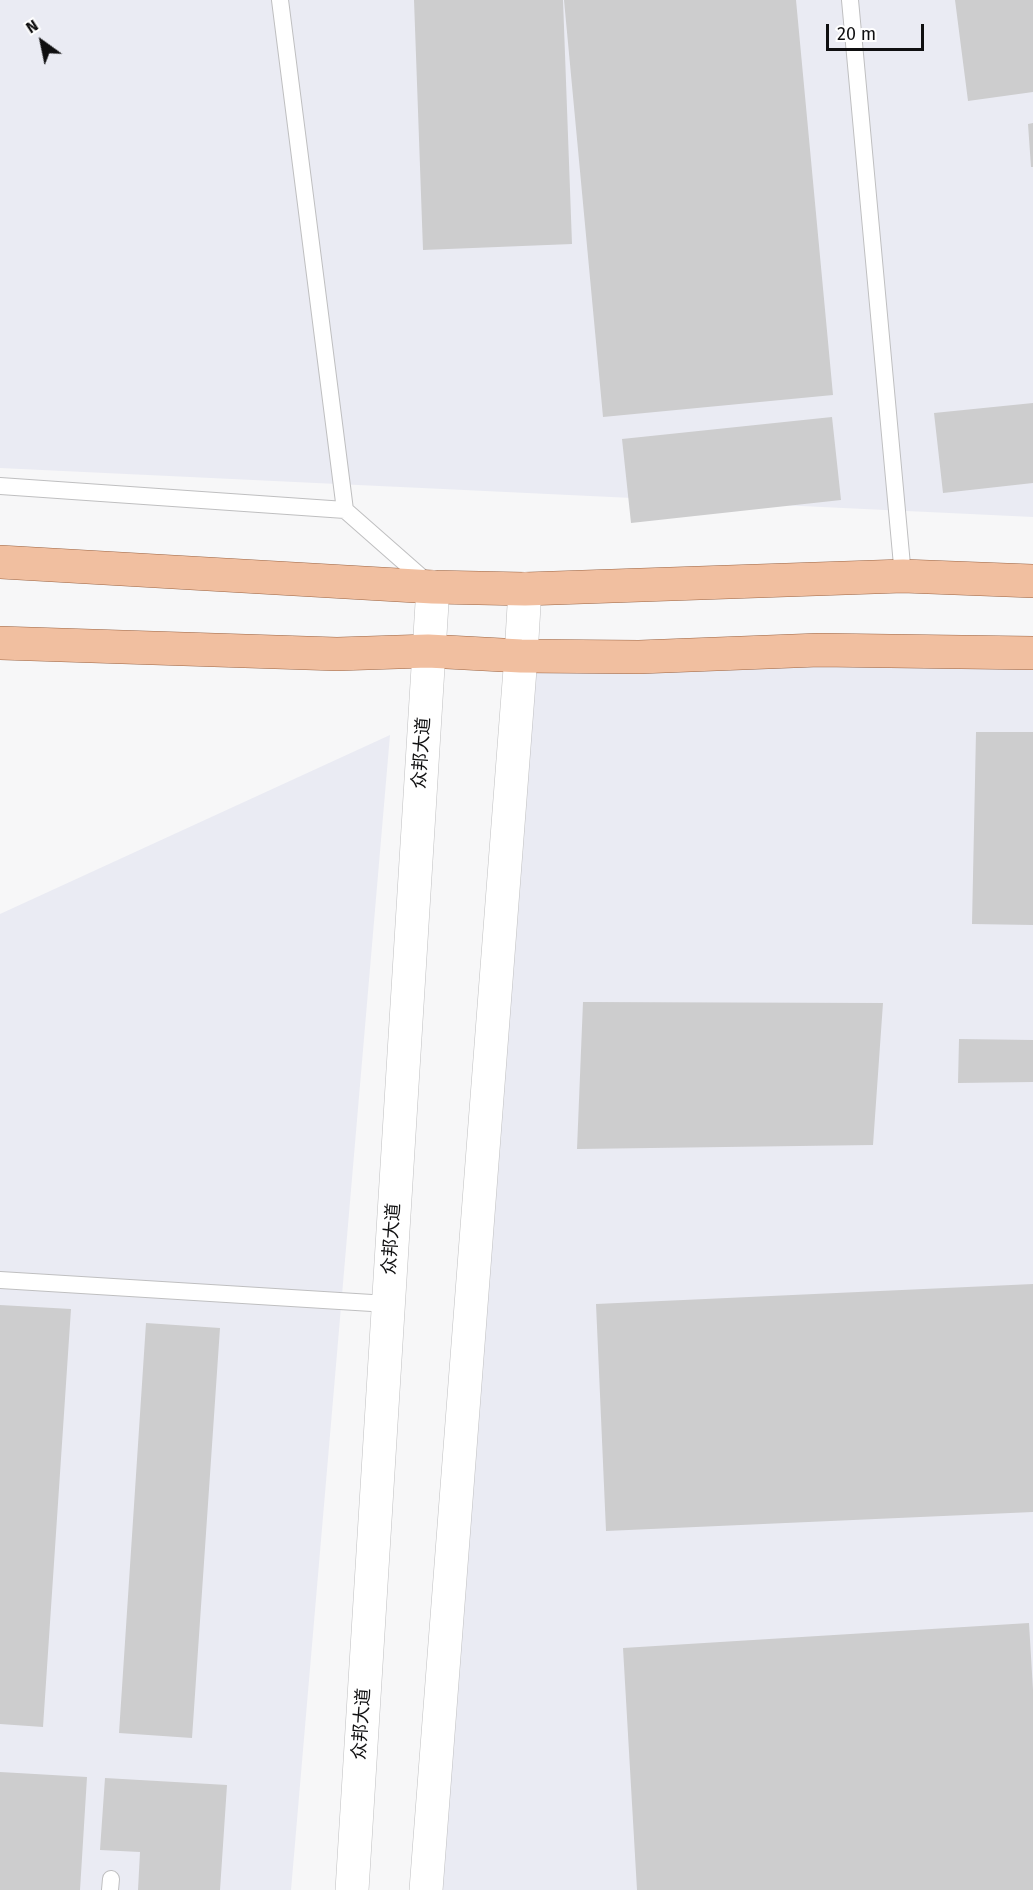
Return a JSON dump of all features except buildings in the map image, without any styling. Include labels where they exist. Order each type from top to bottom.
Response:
[{"type":"main road","points":[[0,562],[433,587],[525,589],[903,576],[1033,581]]},
{"type":"main road","name":"众邦大道","points":[[352,1890],[433,587]]},
{"type":"main road","points":[[426,1890],[525,589]]},
{"type":"main road","points":[[0,643],[337,654],[428,651],[521,656],[639,657],[819,650],[1033,653]]},
{"type":"lane","points":[[280,0],[345,510]]},
{"type":"lane","points":[[850,0],[903,576]]},
{"type":"lane","points":[[0,486],[345,510],[433,587]]},
{"type":"lane","points":[[0,1280],[388,1304]]},
{"type":"shaded area","points":[[0,0],[1033,0],[1033,517],[0,468]]},
{"type":"shaded area","points":[[521,656],[1033,662],[1033,1890],[436,1890]]},
{"type":"shaded area","points":[[390,735],[291,1890],[0,1890],[0,914]]}]
